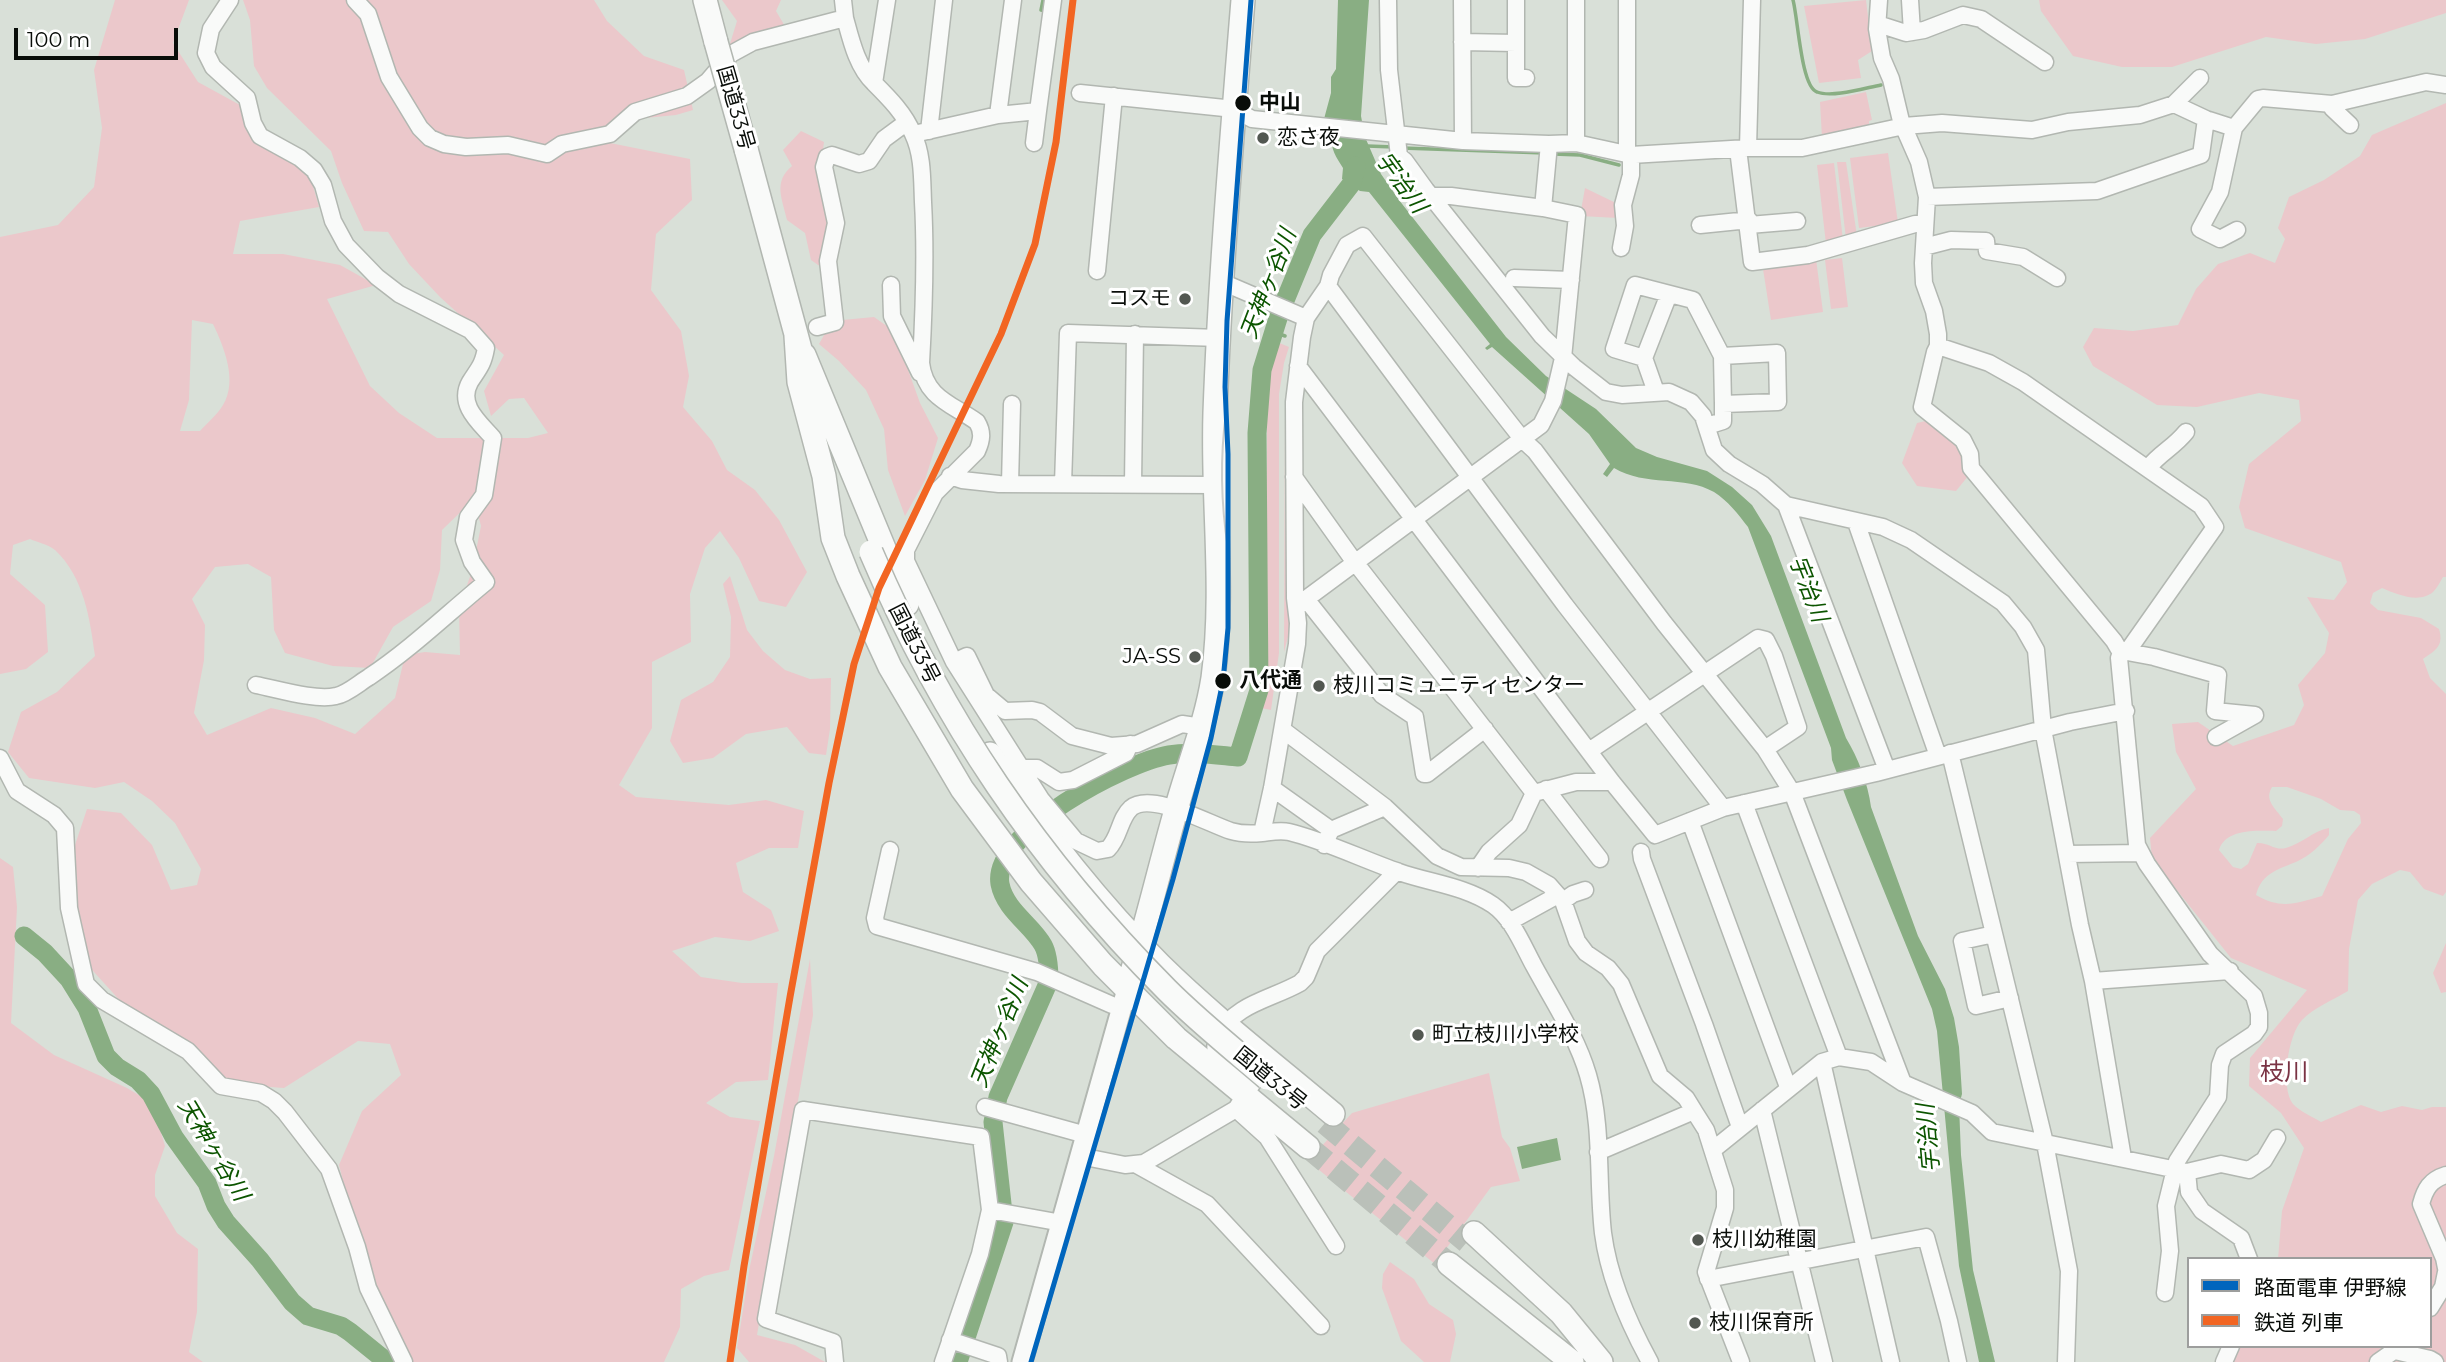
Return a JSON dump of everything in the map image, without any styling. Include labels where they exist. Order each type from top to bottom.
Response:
[{"type":"highway","name":"国道33号","points":[[705,0],[746,149],[807,331],[831,449],[875,545],[917,653],[993,782],[1076,892],[1168,991],[1205,1026],[1267,1078],[1329,1119],[1225,1023]]},
{"type":"highway","points":[[1124,998],[1176,809],[1201,732],[1213,675],[1217,632],[1215,485],[1219,338],[1242,0]]},
{"type":"highway","points":[[807,331],[799,382],[824,476],[833,538],[890,667],[929,736],[962,789],[1031,882],[1124,998],[1176,1038],[1240,1103],[1308,1147]]},
{"type":"highway","points":[[875,545],[960,705],[1020,799],[1093,893],[1140,945],[1225,1023]]},
{"type":"highway","points":[[1471,1238],[1561,1313],[1599,1362]]},
{"type":"highway","points":[[1449,1264],[1573,1362]]},
{"type":"main road","points":[[1021,1362],[1124,998]]},
{"type":"street","points":[[230,0],[211,29],[206,53],[213,67],[247,98],[253,123],[260,136],[300,158],[314,170],[323,185],[333,221],[346,244],[361,261],[399,295],[470,330],[486,348],[484,363],[468,385],[465,401],[469,411],[493,438],[484,495],[468,517],[464,540],[472,562],[486,582],[440,619],[413,646],[356,686],[336,696],[317,696],[256,685]]},
{"type":"street","points":[[355,0],[368,14],[389,77],[429,138],[444,144],[466,147],[508,145],[548,154],[562,144],[610,134],[635,112],[687,96],[708,81],[731,54],[752,42],[845,18]]},
{"type":"street","points":[[843,0],[852,44],[866,76],[916,129]]},
{"type":"street","points":[[874,83],[887,0]]},
{"type":"street","points":[[923,378],[921,363],[925,234],[921,159],[916,129],[944,0]]},
{"type":"street","points":[[998,116],[1013,0]]},
{"type":"street","points":[[1034,144],[1053,0]]},
{"type":"street","points":[[1388,0],[1391,133],[1399,156],[1562,363],[1606,392],[1622,395],[1669,392],[1691,402],[1703,416],[1714,450],[1729,464],[1762,484],[1786,505],[1883,527],[1911,540],[2003,603],[2023,627],[2036,650],[2043,729],[2093,981],[2123,1158]]},
{"type":"street","points":[[1462,0],[1463,141]]},
{"type":"street","points":[[1516,0],[1516,78],[1526,78]]},
{"type":"street","points":[[1576,0],[1576,142]]},
{"type":"street","points":[[1621,248],[1625,226],[1623,205],[1631,175],[1627,0]]},
{"type":"street","points":[[1752,0],[1743,149],[1752,262],[1808,255],[1915,224],[1924,225]]},
{"type":"street","points":[[1879,0],[1881,58],[1891,79],[1904,126],[1919,162],[1927,197],[1924,283],[1934,311],[1938,346],[1922,407],[1963,440],[1970,454],[1971,468],[2124,653],[2140,654],[2218,675],[2215,711],[2255,715],[2216,737]]},
{"type":"street","points":[[1910,0],[1912,32]]},
{"type":"street","points":[[1878,24],[1897,31],[1912,32],[1938,26],[1966,7],[2045,62]]},
{"type":"street","points":[[1462,42],[1516,43]]},
{"type":"street","points":[[1080,93],[1234,109],[1252,119],[1463,141],[1548,153],[1576,142],[1629,155],[1802,148],[1904,126],[1942,123],[2032,130],[2068,122],[2140,115],[2174,104],[2200,78]]},
{"type":"street","points":[[2237,230],[2220,239],[2200,229],[2220,192],[2234,128],[2258,99],[2332,103],[2426,82],[2446,85]]},
{"type":"street","points":[[1097,271],[1114,96]]},
{"type":"street","points":[[2332,103],[2332,108],[2350,125]]},
{"type":"street","points":[[2174,104],[2234,128]]},
{"type":"street","points":[[807,331],[835,322],[828,261],[836,223],[824,167],[827,158],[832,155],[859,163],[869,161],[884,139],[916,129],[1038,111]]},
{"type":"street","points":[[1927,197],[2097,191],[2201,155],[2206,119]]},
{"type":"street","points":[[1543,208],[1548,153]]},
{"type":"street","points":[[1301,599],[1523,440],[1543,421],[1553,401],[1562,363],[1577,215],[1451,196],[1430,196]]},
{"type":"street","points":[[1700,225],[1797,221]]},
{"type":"street","points":[[1262,833],[1296,656],[1301,599],[1294,477],[1294,402],[1304,317],[1328,286],[1347,245],[1363,236],[1523,440],[1535,451],[1765,750],[1792,792],[1903,1083]]},
{"type":"street","points":[[1924,247],[1951,240],[1986,241],[1987,251],[2023,257],[2057,278]]},
{"type":"street","points":[[1514,278],[1571,279]]},
{"type":"street","points":[[1222,282],[1304,317]]},
{"type":"street","points":[[891,285],[892,316],[923,378],[934,394],[977,422],[981,428],[981,442],[977,451],[935,493],[906,550],[906,561],[954,662],[1041,799],[1076,841],[1088,848],[1102,851],[1114,843],[1124,818],[1137,804],[1145,803],[1176,809],[1244,834],[1288,832],[1327,837],[1385,807]]},
{"type":"street","points":[[1644,358],[1614,349],[1635,285],[1693,300],[1722,356],[1723,421],[1707,426]]},
{"type":"street","points":[[1328,286],[1573,616],[1723,808]]},
{"type":"street","points":[[1656,392],[1644,358],[1669,294]]},
{"type":"street","points":[[1063,484],[1068,333],[1219,338]]},
{"type":"street","points":[[1133,484],[1135,334]]},
{"type":"street","points":[[1938,346],[1989,363],[2023,382],[2200,506],[2216,527],[2119,658],[2137,845],[2210,954],[2254,996],[2259,1013],[2259,1027],[2254,1034],[2224,1054],[2220,1065],[2218,1097],[2177,1161],[2189,1192],[2202,1211],[2241,1238],[2248,1257]]},
{"type":"street","points":[[1722,356],[1777,353],[1778,402],[1723,404]]},
{"type":"street","points":[[1298,366],[1612,782],[1655,835],[1723,808],[2126,710]]},
{"type":"street","points":[[1010,484],[1012,404]]},
{"type":"street","points":[[2148,468],[2186,432]]},
{"type":"street","points":[[950,476],[962,480],[1010,484],[1215,485]]},
{"type":"street","points":[[1294,477],[1355,561],[1485,729],[1600,859]]},
{"type":"street","points":[[1786,505],[1882,771]]},
{"type":"street","points":[[1856,522],[1944,755],[1994,934],[2045,1143],[2069,1271],[2066,1362]]},
{"type":"street","points":[[1301,599],[1382,695],[1415,717],[1424,774],[1485,729]]},
{"type":"street","points":[[1589,751],[1758,638],[1766,640],[1774,656],[1798,727],[1765,750]]},
{"type":"street","points":[[954,662],[967,656],[986,695],[1005,711],[1040,712],[1060,729],[1085,741],[1111,746],[1137,744],[1182,724],[1201,732]]},
{"type":"street","points":[[997,729],[1005,723],[1009,711]]},
{"type":"street","points":[[1283,730],[1385,807],[1437,856],[1461,867],[1509,868],[1526,872],[1549,885],[1560,898],[1577,941],[1587,953],[1608,968],[1621,984],[1660,1076],[1686,1098],[1706,1130],[1714,1149],[1725,1190],[1725,1208],[1706,1272],[1741,1362]]},
{"type":"street","points":[[1020,768],[1037,768],[1059,782],[1073,779],[1126,753],[1129,744]]},
{"type":"street","points":[[0,758],[17,791],[54,815],[65,828],[69,908],[86,984],[102,1000],[188,1051],[221,1086],[261,1093],[285,1112],[329,1169],[357,1247],[368,1288],[404,1362]]},
{"type":"street","points":[[1478,868],[1489,852],[1519,825],[1540,791],[1576,782],[1612,782]]},
{"type":"street","points":[[1272,788],[1327,837],[1404,874],[1476,895],[1496,907],[1509,922],[1580,1053],[1592,1092],[1604,1235],[1609,1259],[1623,1307],[1650,1362]]},
{"type":"street","points":[[1744,803],[1839,1057]]},
{"type":"street","points":[[1689,821],[1788,1087]]},
{"type":"street","points":[[890,850],[875,918],[877,926],[1037,972],[1112,1005],[1124,998]]},
{"type":"street","points":[[1641,852],[1740,1127]]},
{"type":"street","points":[[2067,854],[2141,853]]},
{"type":"street","points":[[1136,1165],[1240,1103],[1253,1084],[1252,1077],[1220,1055],[1215,1048],[1225,1023],[1239,1012],[1300,983],[1306,977],[1317,951],[1404,874],[1437,856]]},
{"type":"street","points":[[1509,922],[1560,898],[1585,890]]},
{"type":"street","points":[[1994,934],[1962,941],[1976,1006],[2010,998]]},
{"type":"street","points":[[2093,981],[2230,971]]},
{"type":"street","points":[[1714,1149],[1788,1087],[1822,1062],[1839,1057],[1871,1062],[1903,1083],[1972,1113],[1992,1132],[2181,1170],[2221,1164],[2249,1170],[2264,1160],[2277,1138]]},
{"type":"street","points":[[1822,1062],[1891,1362]]},
{"type":"street","points":[[1240,1103],[1267,1137],[1336,1246]]},
{"type":"street","points":[[992,1109],[1086,1135]]},
{"type":"street","points":[[835,1362],[833,1342],[766,1319],[803,1110],[981,1138],[999,1211],[979,1255],[943,1362]]},
{"type":"street","points":[[1762,1110],[1824,1362]]},
{"type":"street","points":[[1598,1152],[1693,1111]]},
{"type":"street","points":[[1080,1156],[1136,1165],[1207,1204],[1321,1326]]},
{"type":"street","points":[[2165,1293],[2170,1251],[2166,1206],[2181,1170]]},
{"type":"street","points":[[2432,1305],[2443,1287],[2446,1270],[2444,1258],[2421,1204],[2431,1182],[2446,1175]]},
{"type":"street","points":[[999,1211],[1062,1223]]},
{"type":"street","points":[[1708,1279],[1926,1237],[1958,1362]]},
{"type":"street","points":[[952,1340],[998,1356],[999,1362]]},
{"type":"street","points":[[2378,1362],[2398,1349],[2435,1362]]},
{"type":"shaded area","points":[[115,0],[189,0],[173,43],[198,82],[251,111],[260,131],[309,172],[319,207],[240,221],[233,254],[283,254],[340,265],[376,285],[327,299],[370,386],[399,413],[437,438],[528,438],[548,433],[524,398],[509,399],[491,416],[484,391],[504,355],[440,297],[409,264],[388,232],[364,231],[331,151],[267,88],[254,66],[250,20],[243,0],[594,0],[607,21],[644,56],[684,70],[693,110],[676,115],[635,119],[610,143],[690,159],[692,200],[656,234],[651,290],[681,331],[689,376],[683,407],[712,441],[727,470],[755,490],[779,520],[807,572],[786,607],[759,601],[739,558],[720,531],[705,548],[690,594],[691,642],[652,662],[652,728],[619,785],[636,797],[729,805],[766,800],[804,811],[798,848],[769,848],[736,863],[743,892],[771,910],[779,931],[750,941],[715,937],[672,951],[701,977],[742,983],[778,983],[768,1080],[736,1082],[706,1103],[730,1117],[760,1121],[729,1270],[704,1276],[681,1289],[680,1327],[664,1362],[412,1362],[385,1310],[359,1243],[339,1165],[362,1111],[401,1075],[390,1044],[358,1041],[284,1088],[230,1084],[123,1004],[84,961],[70,860],[87,809],[121,813],[152,845],[171,890],[197,885],[201,869],[175,823],[152,801],[124,782],[95,788],[29,778],[8,752],[21,712],[57,692],[95,656],[88,613],[73,573],[55,550],[30,539],[13,545],[10,574],[45,605],[48,652],[26,669],[0,674],[0,237],[58,225],[94,187],[102,128],[94,70]],"holes":[[[192,320],[213,324],[228,364],[229,385],[223,405],[200,431],[180,431],[189,400]],[[474,499],[481,526],[472,571],[459,608],[460,655],[425,652],[405,655],[395,698],[355,734],[315,718],[271,708],[207,735],[194,713],[204,660],[205,625],[192,599],[215,567],[248,564],[271,577],[274,630],[285,653],[333,666],[370,668],[393,627],[431,601],[440,570],[442,530]]]},
{"type":"shaded area","points":[[722,0],[781,0],[776,11],[786,28],[729,47],[737,21]]},
{"type":"shaded area","name":"宇治川","points":[[1338,0],[1369,0],[1361,116],[1365,137],[1381,174],[1506,337],[1546,376],[1596,409],[1636,448],[1707,471],[1732,487],[1752,505],[1771,536],[1846,738],[1862,771],[1871,807],[1918,936],[1945,989],[1954,1018],[1962,1094],[1959,1105],[1961,1155],[1973,1270],[1995,1362],[1979,1362],[1959,1266],[1937,1031],[1932,1009],[1847,800],[1832,760],[1831,748],[1748,527],[1724,499],[1702,487],[1639,477],[1614,468],[1607,477],[1603,474],[1610,464],[1589,434],[1492,347],[1487,350],[1485,348],[1490,344],[1369,192],[1360,191],[1342,179],[1343,168],[1334,153],[1333,136],[1324,119],[1331,93],[1331,77],[1336,69]]},
{"type":"shaded area","points":[[1866,0],[1872,51],[1858,60],[1861,78],[1819,83],[1804,6]]},
{"type":"shaded area","points":[[2039,0],[2446,0],[2446,13],[2365,39],[2316,44],[2266,37],[2172,67],[2122,67],[2073,56],[2041,11]]},
{"type":"shaded area","points":[[1866,92],[1872,120],[1869,121],[1869,127],[1822,138],[1820,102]]},
{"type":"shaded area","points":[[2446,103],[2446,577],[2443,577],[2427,596],[2407,597],[2382,588],[2373,593],[2370,603],[2378,610],[2421,618],[2439,629],[2440,644],[2423,659],[2430,678],[2446,694],[2446,892],[2443,896],[2424,889],[2410,872],[2400,870],[2372,884],[2358,900],[2349,949],[2348,991],[2302,1020],[2293,1037],[2286,1074],[2293,1104],[2321,1122],[2361,1105],[2381,1112],[2402,1106],[2422,1110],[2446,1107],[2446,1362],[2224,1362],[2226,1348],[2432,1348],[2432,1257],[2278,1257],[2282,1211],[2304,1148],[2281,1113],[2249,1086],[2250,1058],[2307,990],[2231,958],[2152,859],[2150,838],[2196,789],[2176,752],[2172,724],[2198,722],[2233,746],[2294,725],[2304,705],[2298,685],[2325,653],[2329,633],[2307,597],[2334,600],[2347,582],[2341,562],[2245,528],[2239,507],[2249,464],[2301,421],[2299,400],[2259,393],[2197,407],[2157,405],[2093,366],[2083,347],[2094,328],[2133,331],[2178,325],[2196,289],[2218,264],[2250,253],[2275,263],[2285,239],[2278,228],[2289,197],[2324,180],[2360,156],[2372,135]],"holes":[[[2272,787],[2287,787],[2321,799],[2340,810],[2354,811],[2360,815],[2361,823],[2348,839],[2322,896],[2281,904],[2256,895],[2267,876],[2311,853],[2329,835],[2329,828],[2286,848],[2257,843],[2248,864],[2241,869],[2233,867],[2219,850],[2223,843],[2235,834],[2276,831],[2282,826],[2283,819],[2269,796]]]},
{"type":"shaded area","points":[[801,131],[824,142],[820,172],[834,224],[828,272],[811,260],[805,233],[787,220],[781,197],[782,178],[792,166],[783,150]]},
{"type":"shaded area","points":[[1888,153],[1898,223],[1859,228],[1850,158]]},
{"type":"shaded area","points":[[1837,162],[1846,162],[1857,236],[1846,239]]},
{"type":"shaded area","points":[[1834,163],[1843,240],[1826,244],[1817,165]]},
{"type":"shaded area","points":[[1585,188],[1618,204],[1618,218],[1580,216]]},
{"type":"shaded area","points":[[1842,258],[1848,307],[1831,309],[1825,260]]},
{"type":"shaded area","points":[[1816,259],[1823,312],[1771,320],[1763,269]]},
{"type":"shaded area","points":[[874,317],[894,331],[920,403],[938,438],[925,480],[905,516],[888,470],[884,429],[866,390],[819,344],[832,321]]},
{"type":"shaded area","points":[[1277,342],[1289,347],[1279,394],[1279,653],[1271,710],[1261,708],[1260,703],[1266,613],[1268,402],[1270,372]]},
{"type":"shaded area","points":[[1295,348],[1290,438],[1290,629],[1284,652],[1285,413],[1289,367]]},
{"type":"shaded area","points":[[1930,420],[1964,443],[1973,470],[1956,491],[1917,486],[1902,463],[1917,423]]},
{"type":"shaded area","points":[[730,576],[747,630],[763,651],[785,670],[810,679],[831,678],[830,729],[826,755],[809,753],[787,727],[746,734],[713,758],[683,763],[670,741],[681,700],[713,682],[730,657],[731,617],[723,584]]},
{"type":"shaded area","points":[[0,858],[13,867],[17,907],[11,1023],[54,1055],[127,1088],[152,1103],[165,1146],[155,1175],[155,1196],[177,1233],[198,1249],[197,1312],[189,1352],[203,1362],[0,1362]]},
{"type":"shaded area","points":[[2446,943],[2446,992],[2441,993],[2433,973]]},
{"type":"shaded area","points":[[810,959],[813,1015],[757,1335],[795,1345],[825,1362],[749,1362],[737,1348],[750,1266],[774,1156]]},
{"type":"shaded area","points":[[1489,1073],[1502,1137],[1510,1148],[1520,1181],[1491,1187],[1435,1264],[1308,1161],[1352,1113]]},
{"type":"shaded area","points":[[1557,1138],[1561,1160],[1522,1169],[1517,1147]]},
{"type":"shaded area","points":[[1390,1262],[1414,1279],[1429,1304],[1453,1320],[1456,1334],[1450,1362],[1424,1362],[1401,1341],[1382,1288],[1383,1274]]},
{"type":"waterway","points":[[1043,0],[1041,10],[1046,11]]},
{"type":"waterway","points":[[1793,0],[1807,78],[1817,92],[1831,94],[1881,85]]},
{"type":"waterway","points":[[1367,146],[1394,147]]},
{"type":"waterway","points":[[1402,148],[1545,153]]},
{"type":"waterway","points":[[1553,154],[1580,155],[1619,165]]},
{"type":"waterway","name":"天神ヶ谷川","points":[[958,1362],[1004,1222],[993,1122],[998,1097],[1049,981],[1043,945],[1007,902],[1003,893],[1000,884],[1003,864],[1017,843],[1038,822],[1094,785],[1123,771],[1149,760],[1177,754],[1238,757],[1259,690],[1257,433],[1262,370],[1279,315],[1312,235],[1352,183],[1356,166]]},
{"type":"waterway","points":[[1274,332],[1285,336]]},
{"type":"waterway","name":"天神ヶ谷川","points":[[24,936],[45,953],[69,979],[87,1008],[106,1056],[117,1067],[138,1080],[151,1094],[174,1137],[207,1183],[226,1222],[292,1302],[308,1316],[341,1326],[387,1362]]},
{"type":"tunnel","points":[[1325,1123],[1467,1242]]},
{"type":"tunnel","points":[[1308,1147],[1449,1264]]},
{"type":"tram line","name":"伊野線","points":[[1031,1362],[1173,879],[1211,738],[1223,681],[1228,628],[1228,454],[1225,387],[1227,321],[1251,0]]},
{"type":"tram line","points":[[1226,413],[1222,481],[1228,549]]},
{"type":"rail line","name":"列車","points":[[730,1362],[790,997],[854,664],[879,588],[1001,334],[1035,244],[1056,142],[1073,0]]},
{"type":"place","name":"中山","points":[[1243,103]]},
{"type":"place","name":"恋さ夜","points":[[1263,138]]},
{"type":"place","name":"コスモ","points":[[1185,299]]},
{"type":"place","name":"JA-SS","points":[[1195,657]]},
{"type":"place","name":"八代通","points":[[1223,681]]},
{"type":"place","name":"枝川コミュニティセンター","points":[[1319,686]]},
{"type":"place","name":"町立枝川小学校","points":[[1418,1035]]},
{"type":"place","name":"枝川幼稚園","points":[[1698,1240]]},
{"type":"place","name":"枝川保育所","points":[[1695,1323]]},
{"type":"district","name":"枝川","points":[[2284,1073]]}]
